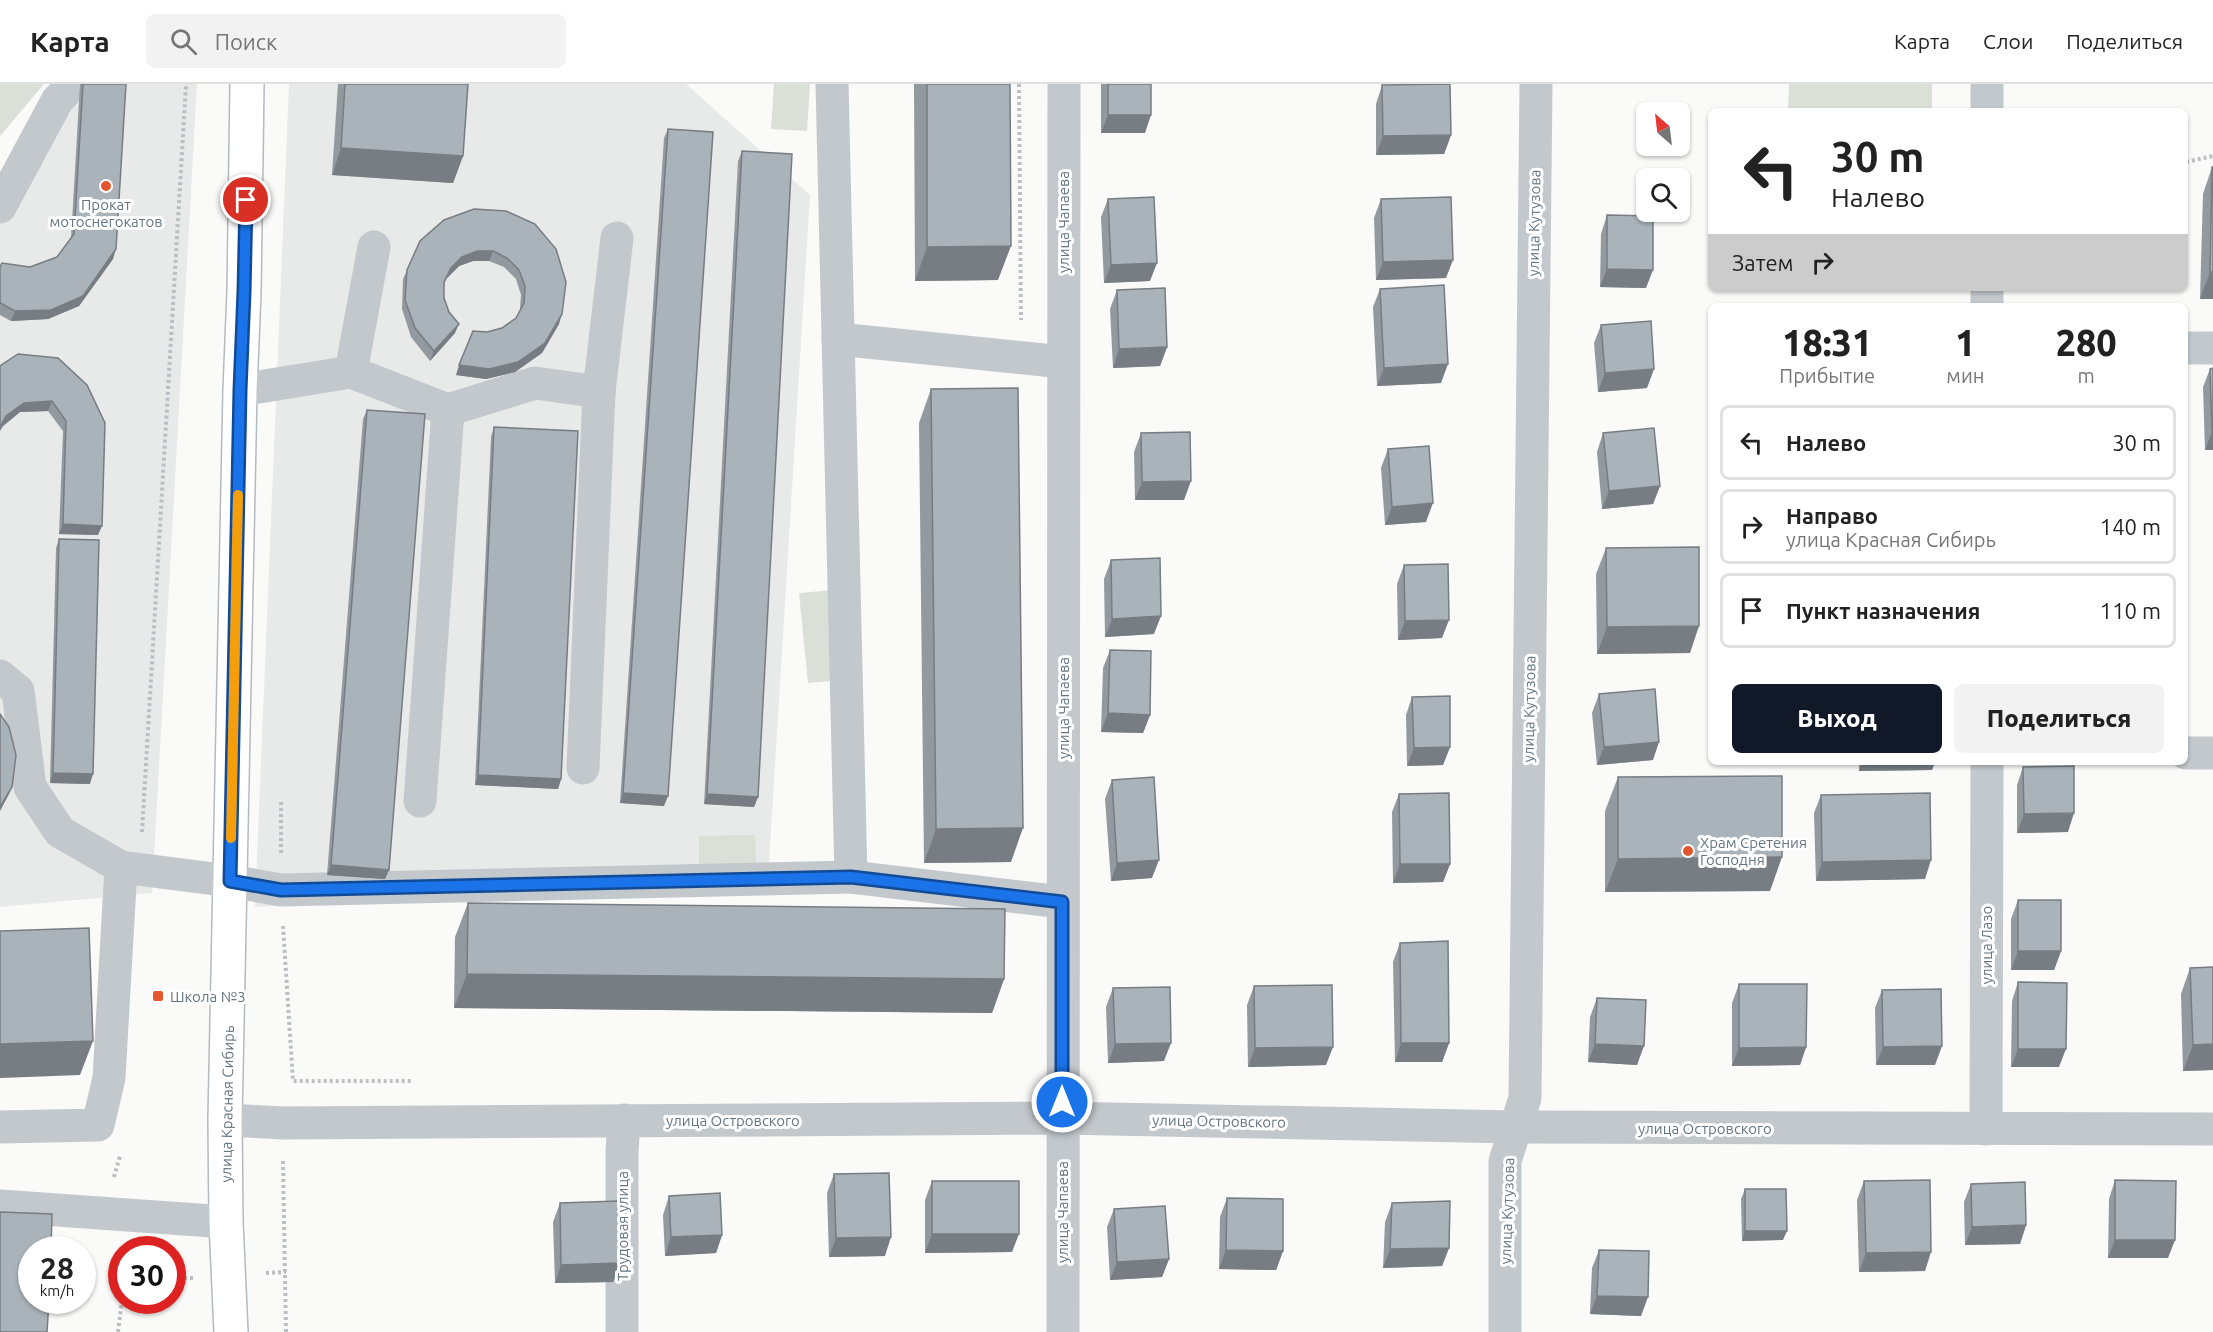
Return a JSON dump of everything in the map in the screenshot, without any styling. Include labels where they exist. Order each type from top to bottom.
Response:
[{"type":"main road","name":"улица Красная Сибирь","points":[[231,1332],[226,1222],[225,1120],[230,984],[230,881],[247,84]]},
{"type":"street","points":[[0,207],[57,101],[72,84]]},
{"type":"street","points":[[832,84],[851,877]]},
{"type":"street","name":"улица Чапаева","points":[[1063,1332],[1064,84]]},
{"type":"street","name":"улица Кутузова","points":[[1505,1332],[1505,1161],[1525,1098],[1536,84]]},
{"type":"street","points":[[1987,84],[1987,108]]},
{"type":"street","points":[[583,768],[599,392],[617,238]]},
{"type":"street","points":[[351,372],[374,247]]},
{"type":"street","points":[[838,339],[1063,362]]},
{"type":"street","points":[[2188,348],[2213,348]]},
{"type":"street","points":[[240,390],[351,372],[448,410],[535,383],[599,392]]},
{"type":"street","points":[[420,801],[448,410]]},
{"type":"street","points":[[0,676],[18,691],[30,787],[60,832],[132,869],[281,890],[851,877],[1062,902]]},
{"type":"street","points":[[2188,753],[2213,753]]},
{"type":"street","name":"улица Лазо","points":[[1986,1129],[1987,765]]},
{"type":"street","points":[[0,1127],[98,1125],[110,1078],[132,869]]},
{"type":"street","name":"улица Островского","points":[[225,1120],[284,1123],[1062,1118],[1516,1127],[2213,1129]]},
{"type":"street","name":"Трудовая улица","points":[[622,1332],[624,1120]]},
{"type":"street","points":[[0,1206],[226,1222]]},
{"type":"path","points":[[132,869],[142,838],[186,84]]},
{"type":"path","points":[[1019,84],[1021,324]]},
{"type":"path","points":[[2188,162],[2213,156]]},
{"type":"path","points":[[281,802],[281,890],[293,1081],[284,1123],[286,1332]]},
{"type":"path","points":[[293,1081],[423,1082]]},
{"type":"path","points":[[115,1214],[108,1193],[122,1151]]},
{"type":"path","points":[[118,1332],[120,1314]]},
{"type":"shaded area","points":[[0,84],[44,84],[0,136]]},
{"type":"shaded area","points":[[68,84],[197,84],[152,893],[0,907],[0,203]]},
{"type":"shaded area","points":[[289,84],[686,84],[810,195],[768,879],[255,907]]},
{"type":"shaded area","points":[[774,84],[810,84],[807,131],[771,129]]},
{"type":"shaded area","points":[[1789,84],[1932,84],[1932,108],[1788,108]]},
{"type":"shaded area","points":[[834,590],[843,680],[808,683],[799,593]]},
{"type":"shaded area","points":[[755,835],[756,867],[699,868],[699,836]]},
{"type":"building","points":[[83,84],[126,84],[116,249],[83,296],[51,310],[15,311],[0,303],[2,263],[30,267],[57,257],[74,234]]},
{"type":"building","points":[[345,84],[468,84],[463,156],[341,148]]},
{"type":"building","points":[[927,84],[1010,84],[1011,246],[927,247]]},
{"type":"building","points":[[1108,84],[1151,84],[1151,115],[1108,115]]},
{"type":"building","points":[[1450,84],[1451,135],[1383,136],[1382,85]]},
{"type":"building","points":[[668,129],[713,132],[668,796],[623,793]]},
{"type":"building","points":[[742,151],[792,154],[758,797],[707,794]]},
{"type":"building","points":[[2212,167],[2213,272],[2210,272]]},
{"type":"building","points":[[1154,197],[1157,263],[1111,265],[1108,199]]},
{"type":"building","points":[[1451,197],[1453,260],[1383,262],[1381,199]]},
{"type":"building","points":[[474,209],[506,211],[535,224],[556,249],[566,282],[562,314],[545,343],[518,362],[489,369],[459,365],[473,331],[487,332],[502,328],[516,318],[524,303],[525,286],[519,270],[507,258],[493,251],[477,251],[462,257],[451,268],[444,282],[444,298],[449,312],[459,324],[434,351],[415,328],[405,300],[407,270],[420,241],[444,220]]},
{"type":"building","points":[[1607,215],[1636,216],[1636,222],[1653,222],[1653,270],[1607,269]]},
{"type":"building","points":[[1444,285],[1448,364],[1384,368],[1380,289]]},
{"type":"building","points":[[1165,288],[1167,347],[1119,349],[1117,290]]},
{"type":"building","points":[[1651,321],[1654,369],[1605,373],[1601,325]]},
{"type":"building","points":[[18,354],[58,358],[87,385],[105,423],[102,526],[63,524],[66,421],[52,401],[24,403],[6,416],[0,427],[0,366]]},
{"type":"building","points":[[2213,368],[2213,432],[2212,432],[2210,369]]},
{"type":"building","points":[[1018,388],[1023,828],[936,829],[931,389]]},
{"type":"building","points":[[367,410],[425,414],[389,870],[331,865]]},
{"type":"building","points":[[494,427],[578,431],[561,779],[478,775]]},
{"type":"building","points":[[1654,428],[1660,486],[1609,491],[1603,433]]},
{"type":"building","points":[[1190,432],[1191,481],[1142,482],[1141,433]]},
{"type":"building","points":[[1429,446],[1433,503],[1392,507],[1388,449]]},
{"type":"building","points":[[59,539],[99,540],[93,774],[53,773]]},
{"type":"building","points":[[1699,547],[1699,626],[1607,627],[1606,548]]},
{"type":"building","points":[[1160,558],[1161,616],[1112,619],[1111,560]]},
{"type":"building","points":[[1448,564],[1449,620],[1405,621],[1404,565]]},
{"type":"building","points":[[1110,650],[1151,651],[1150,715],[1108,713]]},
{"type":"building","points":[[1655,689],[1659,742],[1604,747],[1599,694]]},
{"type":"building","points":[[1450,696],[1450,747],[1414,748],[1412,697]]},
{"type":"building","points":[[0,714],[9,727],[16,755],[12,787],[0,807]]},
{"type":"building","points":[[2074,766],[2074,813],[2024,814],[2023,767]]},
{"type":"building","points":[[1782,776],[1782,857],[1618,859],[1618,777]]},
{"type":"building","points":[[1154,777],[1159,860],[1117,863],[1112,780]]},
{"type":"building","points":[[1449,793],[1450,864],[1400,864],[1399,794]]},
{"type":"building","points":[[1930,793],[1931,860],[1822,862],[1821,795]]},
{"type":"building","points":[[2018,900],[2061,900],[2061,951],[2018,951]]},
{"type":"building","points":[[468,903],[1005,909],[1004,979],[467,974]]},
{"type":"building","points":[[89,928],[93,1041],[0,1044],[0,931]]},
{"type":"building","points":[[1448,941],[1449,1043],[1401,1043],[1400,943]]},
{"type":"building","points":[[2213,967],[2213,1044],[2193,1045],[2190,968]]},
{"type":"building","points":[[2018,982],[2067,983],[2066,1049],[2018,1049]]},
{"type":"building","points":[[1739,984],[1807,984],[1806,1047],[1739,1048]]},
{"type":"building","points":[[1332,985],[1333,1047],[1255,1048],[1254,986]]},
{"type":"building","points":[[1170,987],[1171,1043],[1115,1044],[1113,988]]},
{"type":"building","points":[[1941,989],[1942,1046],[1883,1047],[1882,990]]},
{"type":"building","points":[[1597,998],[1646,1000],[1644,1046],[1595,1044]]},
{"type":"building","points":[[889,1173],[891,1237],[836,1238],[834,1174]]},
{"type":"building","points":[[1930,1180],[1931,1252],[1866,1253],[1864,1181]]},
{"type":"building","points":[[2115,1180],[2176,1181],[2175,1240],[2115,1240]]},
{"type":"building","points":[[932,1181],[1019,1181],[1019,1234],[932,1234]]},
{"type":"building","points":[[2025,1182],[2026,1225],[1972,1227],[1971,1184]]},
{"type":"building","points":[[1745,1189],[1786,1189],[1787,1231],[1745,1231]]},
{"type":"building","points":[[720,1193],[722,1235],[671,1237],[669,1196]]},
{"type":"building","points":[[1227,1198],[1283,1199],[1283,1251],[1226,1250]]},
{"type":"building","points":[[618,1201],[620,1263],[561,1265],[560,1203]]},
{"type":"building","points":[[1450,1201],[1449,1248],[1390,1249],[1392,1203]]},
{"type":"building","points":[[1165,1206],[1169,1259],[1117,1262],[1114,1209]]},
{"type":"building","points":[[0,1212],[52,1214],[51,1236],[18,1236],[18,1314],[48,1314],[47,1332],[0,1332]]},
{"type":"building","points":[[1599,1250],[1649,1251],[1648,1297],[1597,1296]]},
{"type":"slow traffic","points":[[231,838],[238,495]]},
{"type":"place","name":"Прокат мотоснегокатов","points":[[106,186]]},
{"type":"place","name":"Храм Сретения Господня","points":[[1688,851]]},
{"type":"place","name":"Школа №3","points":[[158,996]]},
{"type":"route","points":[[246,200],[230,881],[281,890],[851,877],[1062,902],[1062,1102]]}]
